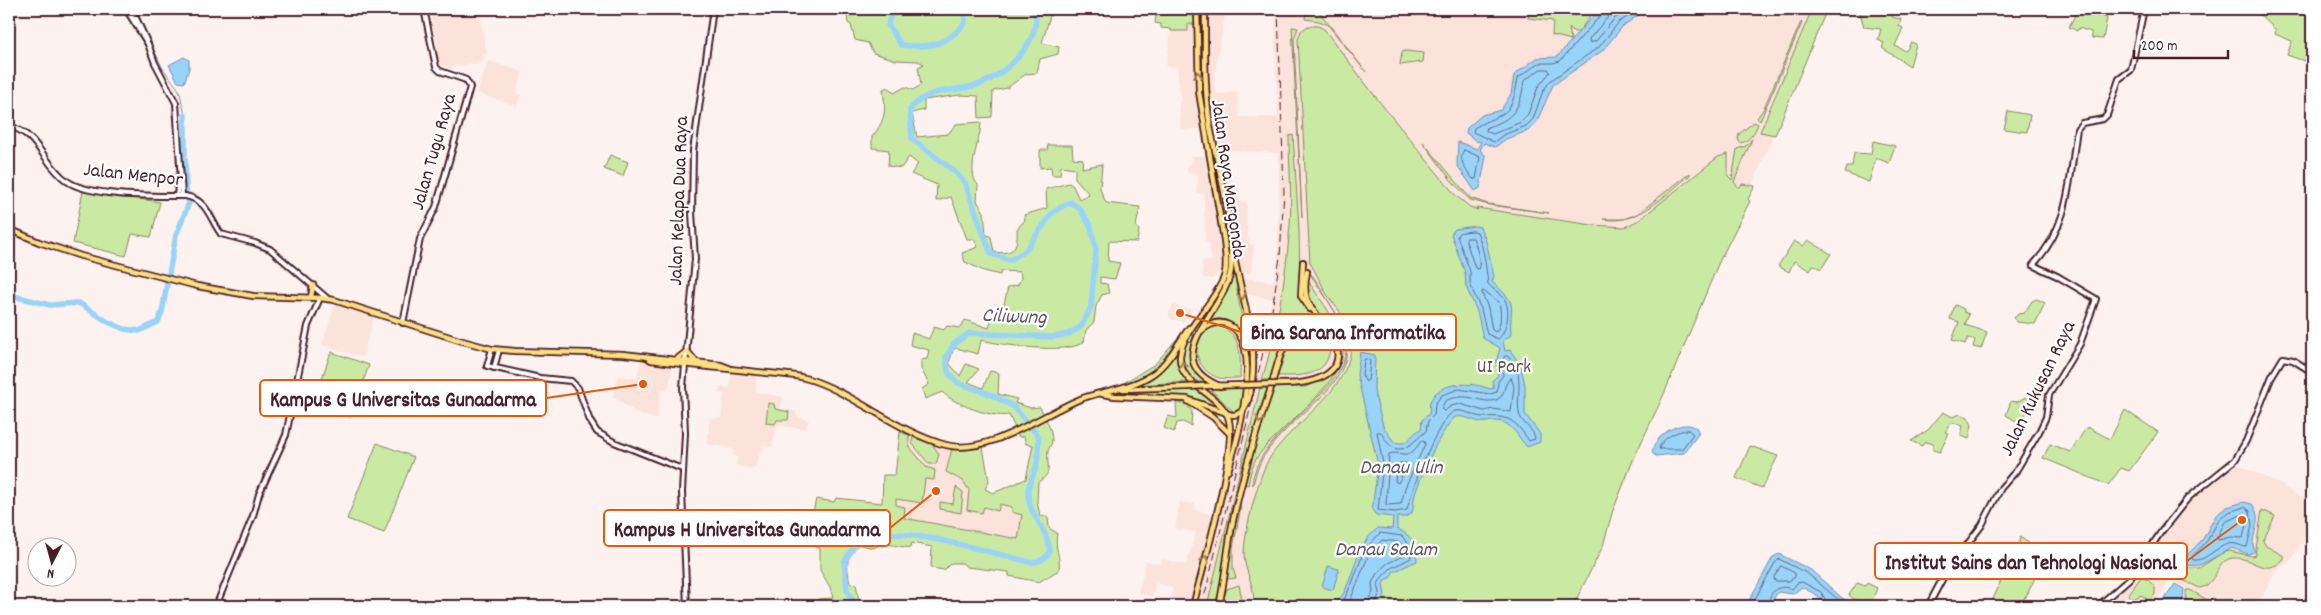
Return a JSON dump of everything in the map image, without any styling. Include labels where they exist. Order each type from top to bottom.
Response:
[{"type":"main road","name":"Jalan Raya Margonda","points":[[1197,9],[1199,92],[1226,262],[1221,283],[1182,346],[1181,366],[1189,379],[1212,397],[1226,413]]},
{"type":"main road","name":"Jalan Raya Margonda","points":[[1205,9],[1208,106],[1223,183],[1232,248]]},
{"type":"main road","points":[[9,229],[48,245],[166,279],[246,295],[328,299],[403,323],[499,350],[599,352],[675,360],[685,363],[698,362],[723,365],[729,368]]},
{"type":"main road","points":[[1220,386],[1204,377],[1195,365],[1192,350],[1197,336],[1227,289],[1231,272],[1232,248]]},
{"type":"main road","points":[[1193,606],[1220,496],[1237,444],[1249,395],[1252,346],[1232,248]]},
{"type":"main road","points":[[1303,262],[1302,298],[1321,320]]},
{"type":"main road","points":[[647,357],[651,360],[795,376],[811,380],[913,432],[947,445],[973,446],[994,440],[1079,400],[1119,389],[1312,382],[1327,374],[1336,359],[1334,340],[1306,298],[1305,282],[1307,272]]},
{"type":"main road","points":[[311,297],[313,285]]},
{"type":"main road","points":[[1119,389],[1157,370],[1201,313]]},
{"type":"main road","points":[[1197,336],[1206,327],[1220,323],[1232,327],[1241,337],[1245,358],[1244,412]]},
{"type":"main road","points":[[1219,606],[1225,581],[1234,516],[1256,433],[1285,347],[1294,333],[1305,326],[1321,328],[1334,340]]},
{"type":"main road","points":[[675,360],[687,351],[698,362]]},
{"type":"main road","points":[[1101,393],[1115,396],[1164,397],[1192,400],[1226,413],[1236,415],[1244,412]]},
{"type":"main road","points":[[1164,397],[1195,404],[1213,417],[1230,434]]},
{"type":"main road","points":[[1220,496],[1230,434],[1226,413]]},
{"type":"street","points":[[126,9],[148,44]]},
{"type":"street","points":[[132,9],[144,32],[155,63],[178,106],[182,196]]},
{"type":"street","name":"Jalan Tugu Raya","points":[[403,323],[420,239],[436,206],[470,87],[466,80],[440,71],[436,67],[424,9]]},
{"type":"street","name":"Jalan Kelapa Dua Raya","points":[[687,606],[682,469],[685,363],[695,259],[692,213],[693,147],[713,9]]},
{"type":"street","name":"Jalan Kukusan Raya","points":[[1928,606],[1945,574],[1982,525],[2001,488],[2016,470],[2034,440],[2046,418],[2049,395],[2077,350],[2086,329],[2096,299],[2069,282],[2033,265],[2042,255],[2055,233],[2069,194],[2078,129],[2082,123],[2103,119],[2107,115],[2119,79],[2130,70],[2144,9]]},
{"type":"street","name":"Jalan Menpor","points":[[9,126],[24,132],[59,174],[74,185],[108,192],[191,197],[207,208],[223,236],[255,243],[270,249],[328,299]]},
{"type":"street","points":[[216,606],[253,516],[258,494],[286,435],[308,326],[320,298]]},
{"type":"street","points":[[492,348],[487,366],[540,378],[573,382],[578,388],[590,421],[597,432],[614,442],[682,469]]},
{"type":"street","points":[[494,368],[499,350]]},
{"type":"street","points":[[2098,606],[2130,578],[2161,532],[2188,498],[2237,458],[2258,414],[2272,376],[2283,358],[2293,360],[2312,372]]},
{"type":"street","points":[[2306,606],[2312,595]]},
{"type":"shaded area","points":[[428,9],[478,9],[487,54],[483,55],[484,61],[451,67],[451,69],[438,63],[436,48],[438,47]]},
{"type":"shaded area","points":[[1196,9],[1226,9],[1214,83],[1217,94],[1238,92],[1239,117],[1278,117],[1275,34],[1277,9],[1827,9],[1573,606],[1221,606],[1235,524],[1271,392],[1282,292],[1274,340],[1260,388],[1207,606],[1198,606],[1240,435],[1253,399],[1272,299],[1245,294],[1235,262],[1222,261],[1221,271],[1213,279],[1203,278],[1202,261],[1211,261],[1209,242],[1205,242],[1204,193],[1197,193],[1198,174],[1187,173],[1187,164],[1192,164],[1191,156],[1205,156],[1204,150],[1200,129],[1181,130],[1179,101],[1181,100],[1177,67],[1166,66],[1171,31],[1188,31],[1188,24]],"holes":[[[1223,150],[1279,153],[1278,257],[1274,282],[1245,278],[1244,273],[1251,273],[1254,245],[1250,244],[1247,229],[1247,202],[1240,202],[1239,189],[1233,189]]]},
{"type":"shaded area","points":[[488,61],[523,72],[516,93],[521,95],[517,106],[477,93]]},
{"type":"shaded area","points":[[335,305],[374,317],[362,357],[322,345]]},
{"type":"shaded area","points":[[1173,305],[1193,310],[1183,322],[1168,318]]},
{"type":"shaded area","points":[[642,357],[673,363],[669,389],[661,390],[657,419],[640,415],[613,397],[618,376],[637,378]]},
{"type":"shaded area","points":[[731,371],[756,374],[756,392],[783,397],[781,408],[797,412],[796,415],[809,421],[805,429],[777,425],[772,447],[763,445],[755,467],[751,468],[736,466],[737,457],[733,456],[734,449],[707,444],[710,418],[721,418],[724,394],[719,393],[720,387],[730,388]]},
{"type":"shaded area","points":[[900,432],[952,449],[946,472],[963,481],[993,493],[1021,481],[1037,551],[882,520],[883,475],[895,475]]},
{"type":"shaded area","points":[[2235,463],[2278,483],[2312,505],[2312,537],[2305,536],[2291,560],[2276,571],[2257,605],[2246,600],[2242,606],[2216,606],[2171,579],[2153,606],[2100,606],[2120,590],[2136,573],[2184,503]]},
{"type":"shaded area","points":[[1180,502],[1195,504],[1194,510],[1214,515],[1198,580],[1196,606],[1169,606],[1173,588],[1156,583],[1152,596],[1138,593],[1146,561],[1160,564],[1162,559],[1186,565],[1196,532],[1175,529]]},
{"type":"green space","points":[[846,9],[873,12],[875,9],[1052,9],[1042,43],[1059,47],[1058,54],[1040,59],[1037,73],[1026,74],[1007,88],[993,91],[992,117],[979,118],[978,96],[960,95],[924,100],[924,110],[912,113],[917,137],[948,134],[956,124],[981,122],[973,172],[974,179],[978,185],[977,201],[984,212],[986,234],[991,237],[994,252],[1010,251],[1017,241],[1017,229],[1025,220],[1024,215],[1047,208],[1046,189],[1069,183],[1073,186],[1079,199],[1089,194],[1075,178],[1075,168],[1061,166],[1060,175],[1052,175],[1051,167],[1040,168],[1040,150],[1047,150],[1048,145],[1072,145],[1073,158],[1083,159],[1082,168],[1102,164],[1100,189],[1106,203],[1140,207],[1136,226],[1139,230],[1137,242],[1109,241],[1108,261],[1120,263],[1115,279],[1100,277],[1100,283],[1107,284],[1109,293],[1102,295],[1096,306],[1094,322],[1086,330],[1084,342],[1076,346],[1064,348],[1034,348],[981,340],[978,354],[956,348],[953,350],[949,363],[960,376],[966,364],[979,369],[968,382],[983,388],[990,371],[999,373],[998,394],[1017,399],[1015,403],[1031,408],[1040,407],[1048,423],[1052,440],[1048,451],[1048,472],[1038,482],[1037,501],[1040,516],[1048,517],[1049,528],[1057,533],[1056,544],[1059,570],[1039,582],[1009,576],[1009,572],[967,567],[962,563],[951,563],[944,570],[931,568],[932,547],[912,543],[910,548],[882,543],[874,548],[857,544],[850,553],[848,567],[850,583],[856,584],[860,606],[819,606],[818,599],[833,598],[830,587],[820,570],[820,548],[816,547],[816,537],[832,528],[834,518],[811,521],[816,499],[834,502],[836,498],[882,503],[883,475],[895,475],[900,432],[909,435],[909,446],[926,467],[935,470],[934,480],[925,479],[922,503],[896,499],[896,505],[905,507],[904,518],[1018,539],[1022,515],[1012,512],[1012,507],[1000,504],[998,511],[984,507],[982,513],[967,510],[969,490],[963,481],[946,472],[952,449],[965,450],[983,447],[989,481],[985,489],[993,493],[1026,479],[1033,445],[1026,444],[1024,437],[1019,437],[1009,415],[993,414],[973,409],[955,401],[942,392],[925,399],[922,389],[929,384],[921,369],[921,360],[927,359],[929,350],[910,345],[912,333],[929,339],[934,327],[944,330],[947,326],[960,328],[965,320],[989,328],[993,312],[1002,313],[1008,287],[1018,285],[1021,278],[1020,272],[1001,271],[1000,275],[984,271],[965,262],[962,253],[978,247],[974,239],[967,239],[951,197],[936,201],[937,185],[911,174],[918,164],[909,157],[901,168],[888,166],[889,150],[872,148],[872,137],[884,115],[883,89],[888,87],[894,93],[905,87],[913,90],[921,85],[918,67],[924,64],[918,61],[896,60],[873,53],[868,43],[855,40],[851,25],[848,23]]},
{"type":"green space","points":[[1157,9],[1196,9],[1196,24],[1188,24],[1188,31],[1171,31],[1171,29],[1161,28],[1161,24],[1155,23]]},
{"type":"green space","points":[[1306,9],[1317,9],[1366,72],[1328,25],[1319,21],[1305,19]]},
{"type":"green space","points":[[1530,9],[1594,9],[1579,32],[1574,32],[1569,27],[1571,40],[1552,35],[1553,21],[1528,18]]},
{"type":"green space","points":[[1812,9],[1827,9],[1775,135],[1760,132]]},
{"type":"green space","points":[[1859,9],[1887,9],[1894,11],[1892,17],[1901,19],[1899,26],[1903,28],[1895,46],[1906,51],[1911,42],[1916,44],[1910,66],[1882,48],[1884,43],[1878,40],[1881,29],[1864,27]]},
{"type":"green space","points":[[2078,9],[2107,18],[2103,39],[2092,38],[2091,32],[2079,28],[2077,31],[2069,27]]},
{"type":"green space","points":[[2260,9],[2312,9],[2312,57],[2310,63],[2287,55],[2292,41],[2275,34],[2276,30],[2259,14]]},
{"type":"green space","points":[[1801,22],[1760,121],[1757,118],[1763,110]]},
{"type":"green space","name":"UI Park","points":[[1308,26],[1318,26],[1324,29],[1378,100],[1456,196],[1470,207],[1478,210],[1477,208],[1592,225],[1625,227],[1639,220],[1718,157],[1728,154],[1728,176],[1732,180],[1737,149],[1746,146],[1752,139],[1734,182],[1739,188],[1742,184],[1755,186],[1748,199],[1750,201],[1719,262],[1664,394],[1633,460],[1612,513],[1603,546],[1573,606],[1253,606],[1252,586],[1244,554],[1248,523],[1264,469],[1274,452],[1336,385],[1347,366],[1351,347],[1347,325],[1326,293],[1310,263],[1298,39],[1301,31]]},
{"type":"green space","points":[[1292,27],[1298,28],[1294,39],[1302,218]]},
{"type":"green space","points":[[1402,52],[1424,53],[1423,62],[1400,65]]},
{"type":"green space","points":[[2008,111],[2030,115],[2027,132],[2004,129]]},
{"type":"green space","points":[[1754,122],[1758,124],[1749,139],[1740,143],[1738,139],[1739,134]]},
{"type":"green space","points":[[1293,135],[1299,228],[1300,298],[1305,307],[1327,330],[1313,326],[1302,326],[1293,330],[1282,346],[1270,380],[1262,380],[1276,323],[1286,264],[1291,214],[1289,136]]},
{"type":"green space","points":[[1873,141],[1895,146],[1889,163],[1876,158],[1869,182],[1845,173],[1847,167],[1852,167],[1854,153],[1871,154]]},
{"type":"green space","points":[[1423,142],[1470,198],[1488,204],[1549,213],[1489,205],[1470,200],[1451,180]]},
{"type":"green space","points":[[610,155],[628,162],[623,176],[604,169]]},
{"type":"green space","points":[[1690,173],[1661,200],[1638,214]]},
{"type":"green space","points":[[83,191],[160,202],[151,237],[132,234],[126,256],[73,243]]},
{"type":"green space","points":[[1808,240],[1831,254],[1821,269],[1813,265],[1810,271],[1794,261],[1789,272],[1778,266],[1794,241],[1803,246]]},
{"type":"green space","points":[[1233,263],[1247,344],[1241,332],[1231,323],[1219,319],[1206,323],[1227,288]]},
{"type":"green space","points":[[1230,269],[1219,299],[1192,340],[1191,360],[1208,382],[1197,382],[1189,375],[1183,359],[1183,350]]},
{"type":"green space","points":[[1309,272],[1315,279],[1328,301],[1314,280]]},
{"type":"green space","points":[[1307,279],[1328,310],[1341,335],[1343,342],[1342,357],[1336,372],[1325,387],[1258,456],[1250,474],[1248,485],[1245,484],[1254,442],[1271,388],[1305,387],[1319,382],[1330,374],[1339,355],[1335,335],[1307,300]]},
{"type":"green space","points":[[2037,299],[2045,303],[2035,324],[2017,322],[2014,318],[2018,314],[2024,313],[2032,301]]},
{"type":"green space","points":[[1955,305],[1964,309],[1964,312],[1969,314],[1965,325],[1987,332],[1981,349],[1973,347],[1975,340],[1968,338],[1965,344],[1952,340],[1959,322],[1950,319]]},
{"type":"green space","points":[[1215,325],[1224,328],[1235,338],[1240,353],[1240,378],[1218,378],[1202,366],[1198,358],[1198,343],[1201,336]]},
{"type":"green space","points":[[1186,328],[1156,369],[1146,376],[1121,386],[1155,364]]},
{"type":"green space","points":[[1305,330],[1318,332],[1327,340],[1330,349],[1324,365],[1318,370],[1304,375],[1278,376],[1290,344],[1294,338]]},
{"type":"green space","points":[[1346,343],[1347,352],[1341,371],[1330,388],[1281,435],[1266,453],[1253,485],[1254,473],[1264,454],[1277,438],[1324,390],[1337,374],[1345,357]]},
{"type":"green space","points":[[1179,346],[1178,365],[1187,382],[1134,385],[1154,375]]},
{"type":"green space","points":[[331,352],[369,365],[351,417],[313,404]]},
{"type":"green space","points":[[1243,387],[1241,409],[1234,412],[1209,388]]},
{"type":"green space","points":[[1260,388],[1267,388],[1231,511],[1222,586],[1216,606],[1207,606]]},
{"type":"green space","points":[[1198,389],[1219,408],[1183,396],[1113,394]]},
{"type":"green space","points":[[2025,397],[2033,402],[2028,406],[2024,421],[2016,421],[2006,415],[2011,401],[2017,402]]},
{"type":"green space","points":[[1176,402],[1187,405],[1192,411],[1191,426],[1183,422],[1177,423],[1174,432],[1164,428],[1168,416],[1177,418]]},
{"type":"green space","points":[[768,403],[774,404],[775,409],[789,412],[788,420],[777,420],[775,424],[766,423]]},
{"type":"green space","points":[[2125,410],[2158,432],[2129,471],[2121,468],[2108,485],[2043,458],[2050,444],[2070,452],[2087,427],[2110,439]]},
{"type":"green space","points":[[1943,412],[1953,417],[1960,414],[1968,417],[1972,425],[1969,439],[1961,436],[1963,426],[1952,422],[1945,432],[1949,433],[1940,452],[1933,450],[1933,444],[1925,442],[1922,446],[1911,441],[1928,430]]},
{"type":"green space","points":[[913,437],[932,444],[939,454],[936,464],[929,464],[912,443]]},
{"type":"green space","points":[[377,443],[414,457],[384,533],[347,519]]},
{"type":"green space","points":[[1750,446],[1778,456],[1762,488],[1736,478]]},
{"type":"green space","points":[[956,487],[963,492],[961,513],[940,509],[940,502],[953,504]]},
{"type":"green space","points":[[1239,507],[1241,507],[1233,548],[1233,569],[1236,578],[1229,579],[1227,578],[1235,520]]},
{"type":"green space","points":[[2262,510],[2275,516],[2263,541],[2266,546],[2284,556],[2284,559],[2277,565],[2264,567],[2240,558],[2227,559],[2210,582],[2200,588],[2176,577],[2175,574],[2180,568],[2199,568],[2222,553],[2230,551],[2255,555]]},
{"type":"green space","points":[[2020,537],[2055,562],[2046,575],[2038,571],[2028,593],[2018,606],[1990,606],[2001,581],[2016,558]]},
{"type":"green space","points":[[2141,577],[2148,580],[2155,587],[2155,594],[2150,601],[2141,595],[2133,599],[2128,595]]},
{"type":"green space","points":[[1857,583],[1865,586],[1867,583],[1877,588],[1871,604],[1859,603],[1849,595]]},
{"type":"green space","points":[[1239,585],[1242,606],[1221,606],[1227,589]]},
{"type":"green space","points":[[2186,590],[2190,590],[2218,606],[2186,606]]},
{"type":"water","points":[[1603,9],[1647,9],[1623,26],[1602,51],[1553,85],[1536,123],[1530,130],[1506,139],[1495,147],[1484,143],[1480,150],[1486,156],[1480,188],[1475,191],[1457,165],[1458,142],[1477,149],[1481,142],[1476,141],[1466,133],[1467,128],[1482,115],[1501,110],[1511,94],[1514,75],[1537,58],[1557,57],[1590,19]]},
{"type":"water","points":[[184,57],[189,60],[189,69],[184,83],[178,82],[169,65]]},
{"type":"water","points":[[1480,227],[1486,241],[1494,276],[1492,282],[1510,301],[1511,335],[1503,341],[1505,351],[1510,350],[1521,366],[1525,385],[1525,414],[1540,434],[1540,442],[1527,447],[1505,423],[1483,422],[1455,417],[1437,443],[1427,464],[1415,494],[1412,513],[1406,517],[1397,517],[1397,529],[1406,534],[1412,541],[1416,550],[1417,561],[1393,572],[1390,578],[1386,579],[1383,585],[1385,595],[1377,606],[1334,606],[1346,587],[1358,556],[1369,536],[1378,528],[1392,529],[1393,517],[1376,515],[1372,510],[1378,465],[1357,375],[1360,352],[1375,355],[1374,391],[1383,426],[1394,442],[1403,443],[1421,429],[1422,420],[1429,414],[1430,402],[1440,390],[1448,386],[1466,384],[1490,389],[1494,388],[1492,381],[1498,375],[1496,362],[1500,348],[1483,338],[1477,311],[1466,287],[1465,273],[1451,234],[1455,229]]},
{"type":"water","points":[[1683,425],[1696,427],[1699,433],[1684,453],[1656,456],[1652,453],[1656,442],[1665,433]]},
{"type":"water","points":[[2244,502],[2252,504],[2257,515],[2253,539],[2254,552],[2248,554],[2232,548],[2200,565],[2180,566],[2182,560],[2203,539],[2216,515],[2227,507]]},
{"type":"water","points":[[1779,554],[1811,570],[1842,598],[1855,606],[1825,606],[1818,596],[1802,587],[1793,594],[1778,592],[1774,598],[1775,606],[1746,606],[1773,557]]},
{"type":"water","points":[[1328,566],[1339,569],[1333,590],[1322,587]]},
{"type":"water","points":[[2175,584],[2184,589],[2182,606],[2160,606]]},
{"type":"waterway","points":[[75,9],[75,14]]},
{"type":"waterway","name":"Ciliwung","points":[[892,9],[888,25],[901,45],[920,46],[936,44],[951,37],[965,23],[964,9]]},
{"type":"waterway","name":"Ciliwung","points":[[856,606],[847,590],[844,562],[862,535],[881,533],[924,537],[1030,562],[1041,560],[1049,552],[1046,535],[1032,510],[1028,498],[1029,488],[1037,464],[1039,437],[1014,407],[992,395],[958,383],[948,372],[946,357],[954,344],[969,333],[1053,337],[1068,334],[1081,327],[1091,307],[1096,249],[1091,227],[1080,209],[1070,202],[1053,212],[1025,251],[1010,260],[991,254],[965,183],[954,171],[912,139],[910,109],[933,93],[977,85],[988,81],[1010,66],[1027,45],[1033,33],[1036,21],[1034,9]]},
{"type":"waterway","points":[[148,37],[162,67],[179,90],[185,115]]},
{"type":"waterway","points":[[185,115],[185,154]]},
{"type":"waterway","points":[[9,295],[50,305],[79,303],[108,322],[124,329],[139,331],[158,322],[162,312],[176,235],[189,203],[186,188],[185,159]]},
{"type":"railway","points":[[1202,606],[1271,317],[1280,257],[1284,192],[1278,9]]},
{"type":"place","name":"Bina Sarana Informatika","points":[[1180,313]]},
{"type":"place","name":"Kampus G Universitas Gunadarma","points":[[643,384]]},
{"type":"place","name":"Kampus H Universitas Gunadarma","points":[[936,491]]},
{"type":"place","name":"Institut Sains dan Tehnologi Nasional","points":[[2242,520]]},
{"type":"water label","name":"Danau Ulin","points":[[1401,469]]},
{"type":"water label","name":"Danau Salam","points":[[1386,551]]}]
